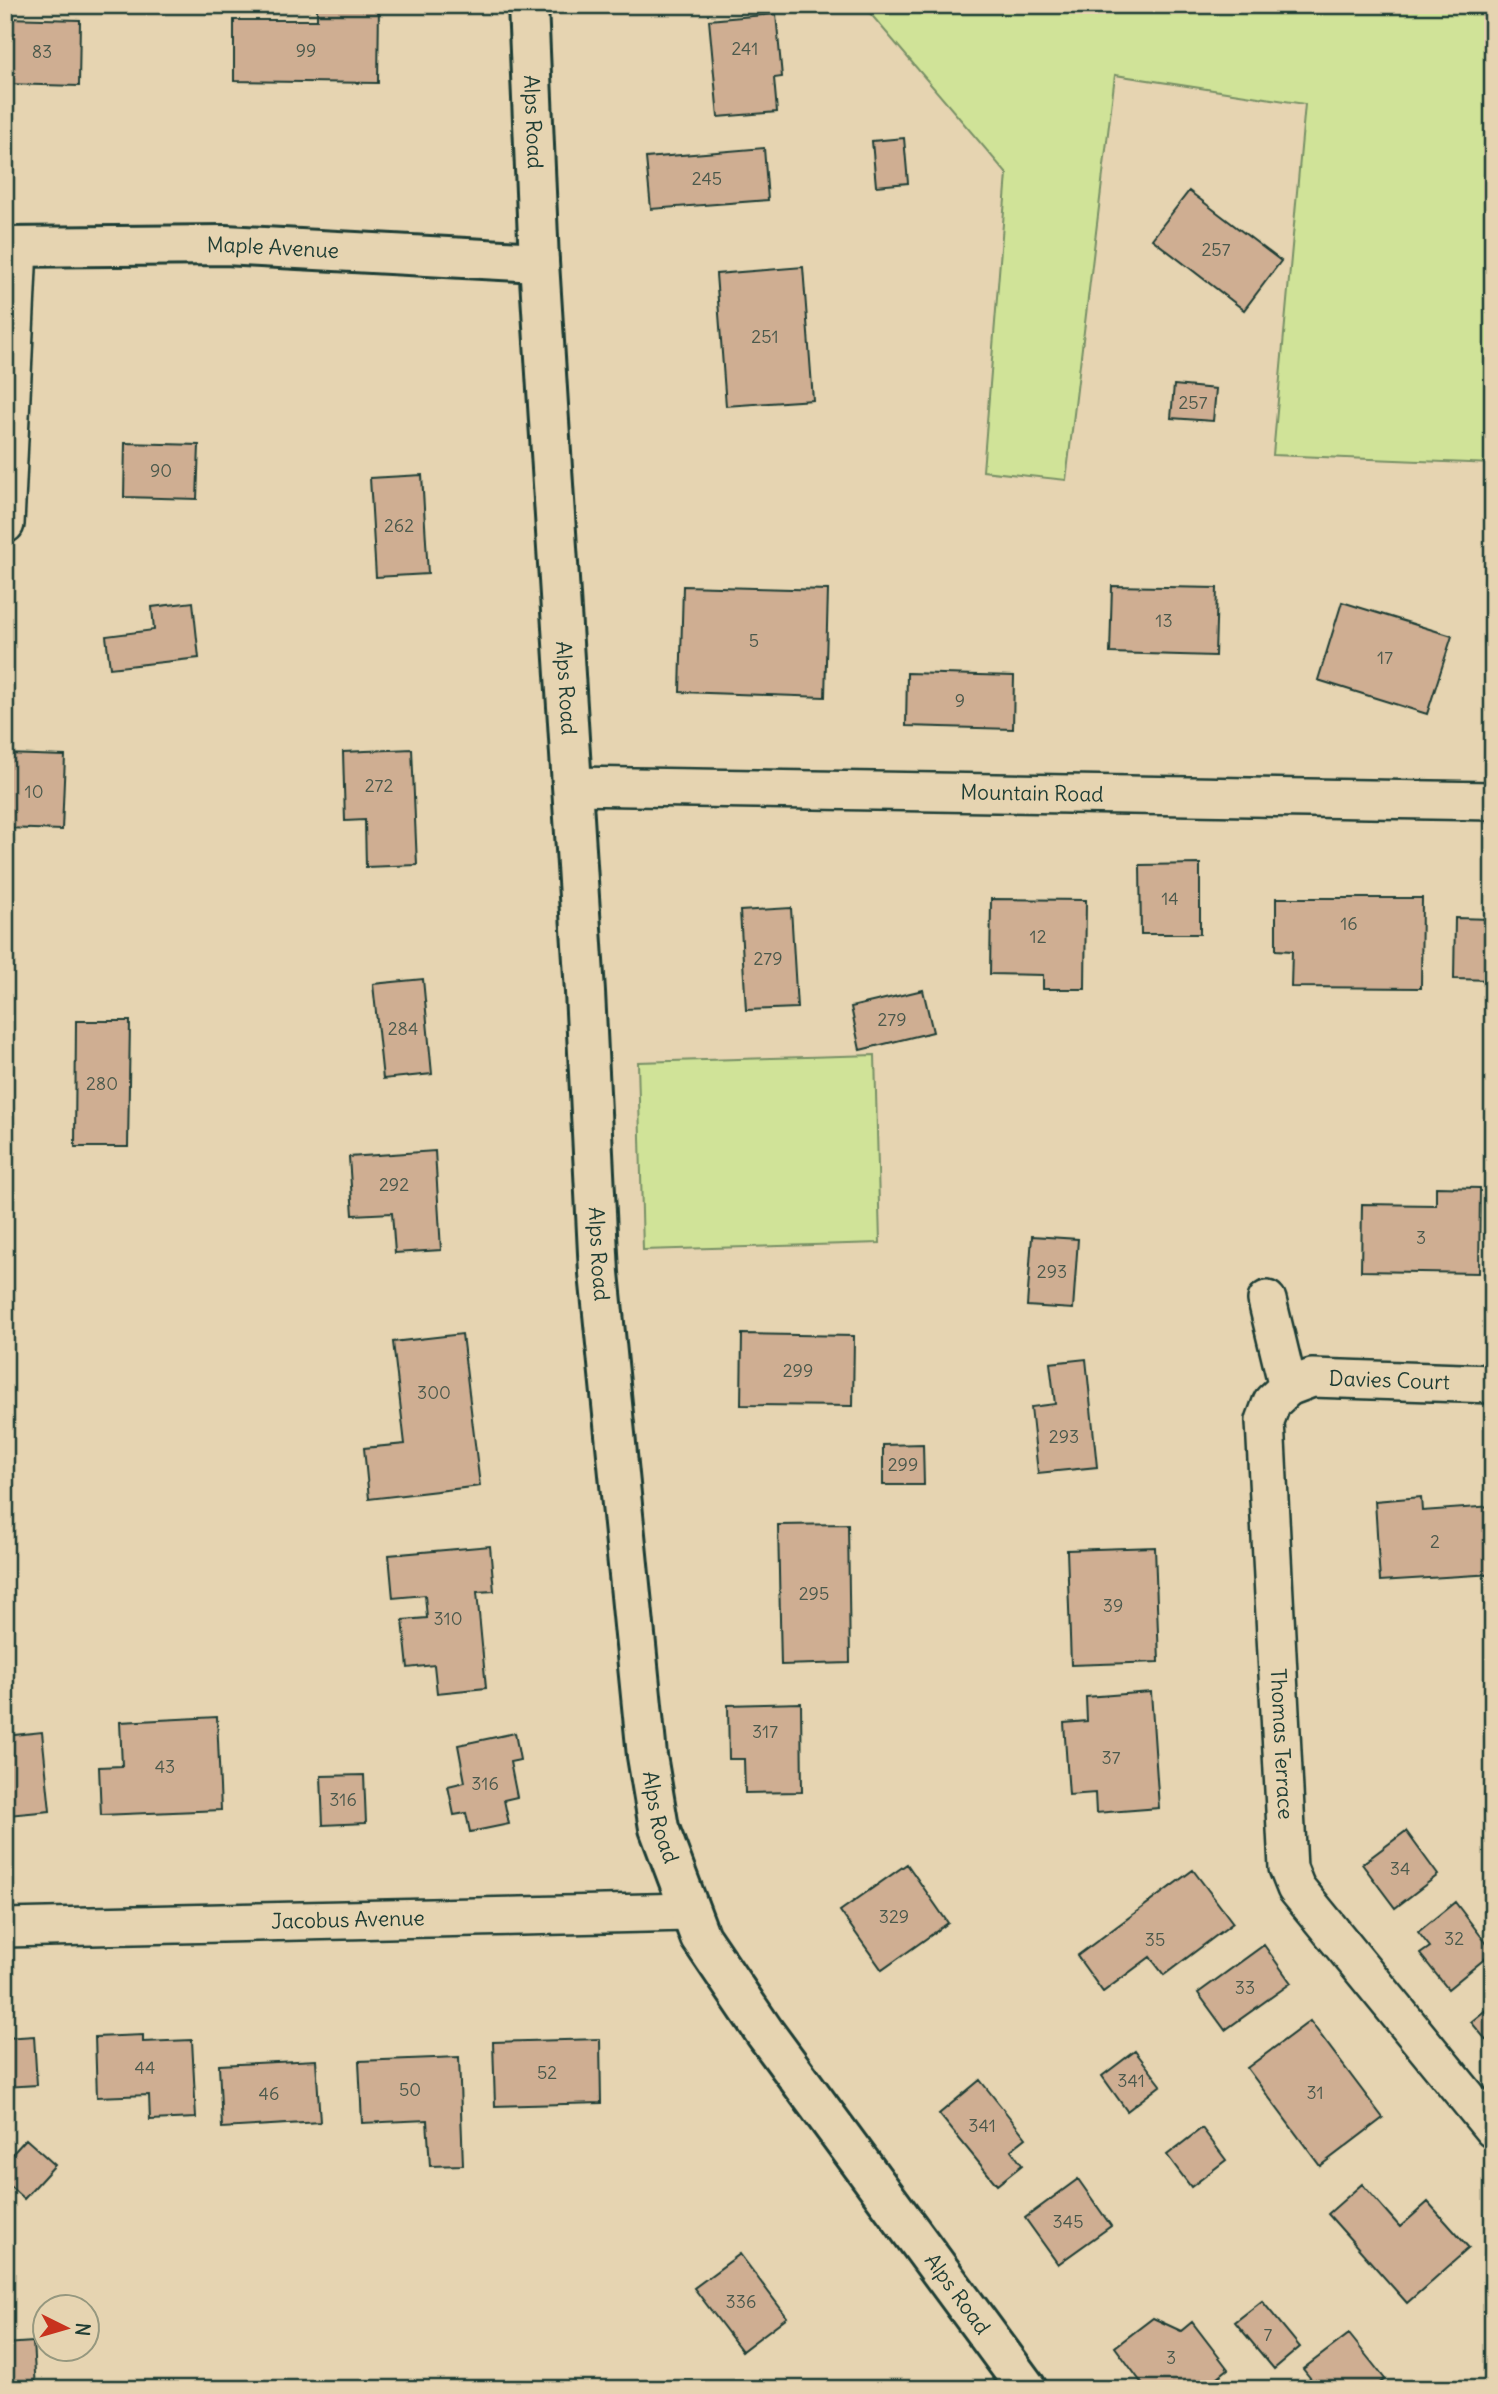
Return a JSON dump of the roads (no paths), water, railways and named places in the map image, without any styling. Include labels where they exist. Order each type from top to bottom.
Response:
[{"type":"main road","name":"Alps Road","points":[[528,5],[539,262],[584,979],[599,1273],[647,1756],[659,1828],[700,1937],[765,2033],[1027,2389]]},
{"type":"main road","name":"Maple Avenue","points":[[12,247],[225,245],[539,262]]},
{"type":"street","points":[[5,524],[12,247]]},
{"type":"street","name":"Mountain Road","points":[[572,786],[1493,801]]},
{"type":"street","points":[[1267,1300],[1288,1387]]},
{"type":"street","name":"Davies Court","points":[[1288,1387],[1311,1378],[1493,1384]]},
{"type":"street","name":"Thomas Terrace","points":[[1288,1387],[1272,1402],[1265,1421],[1288,1868],[1296,1888],[1493,2129]]},
{"type":"street","name":"Jacobus Avenue","points":[[5,1928],[689,1912]]}]
